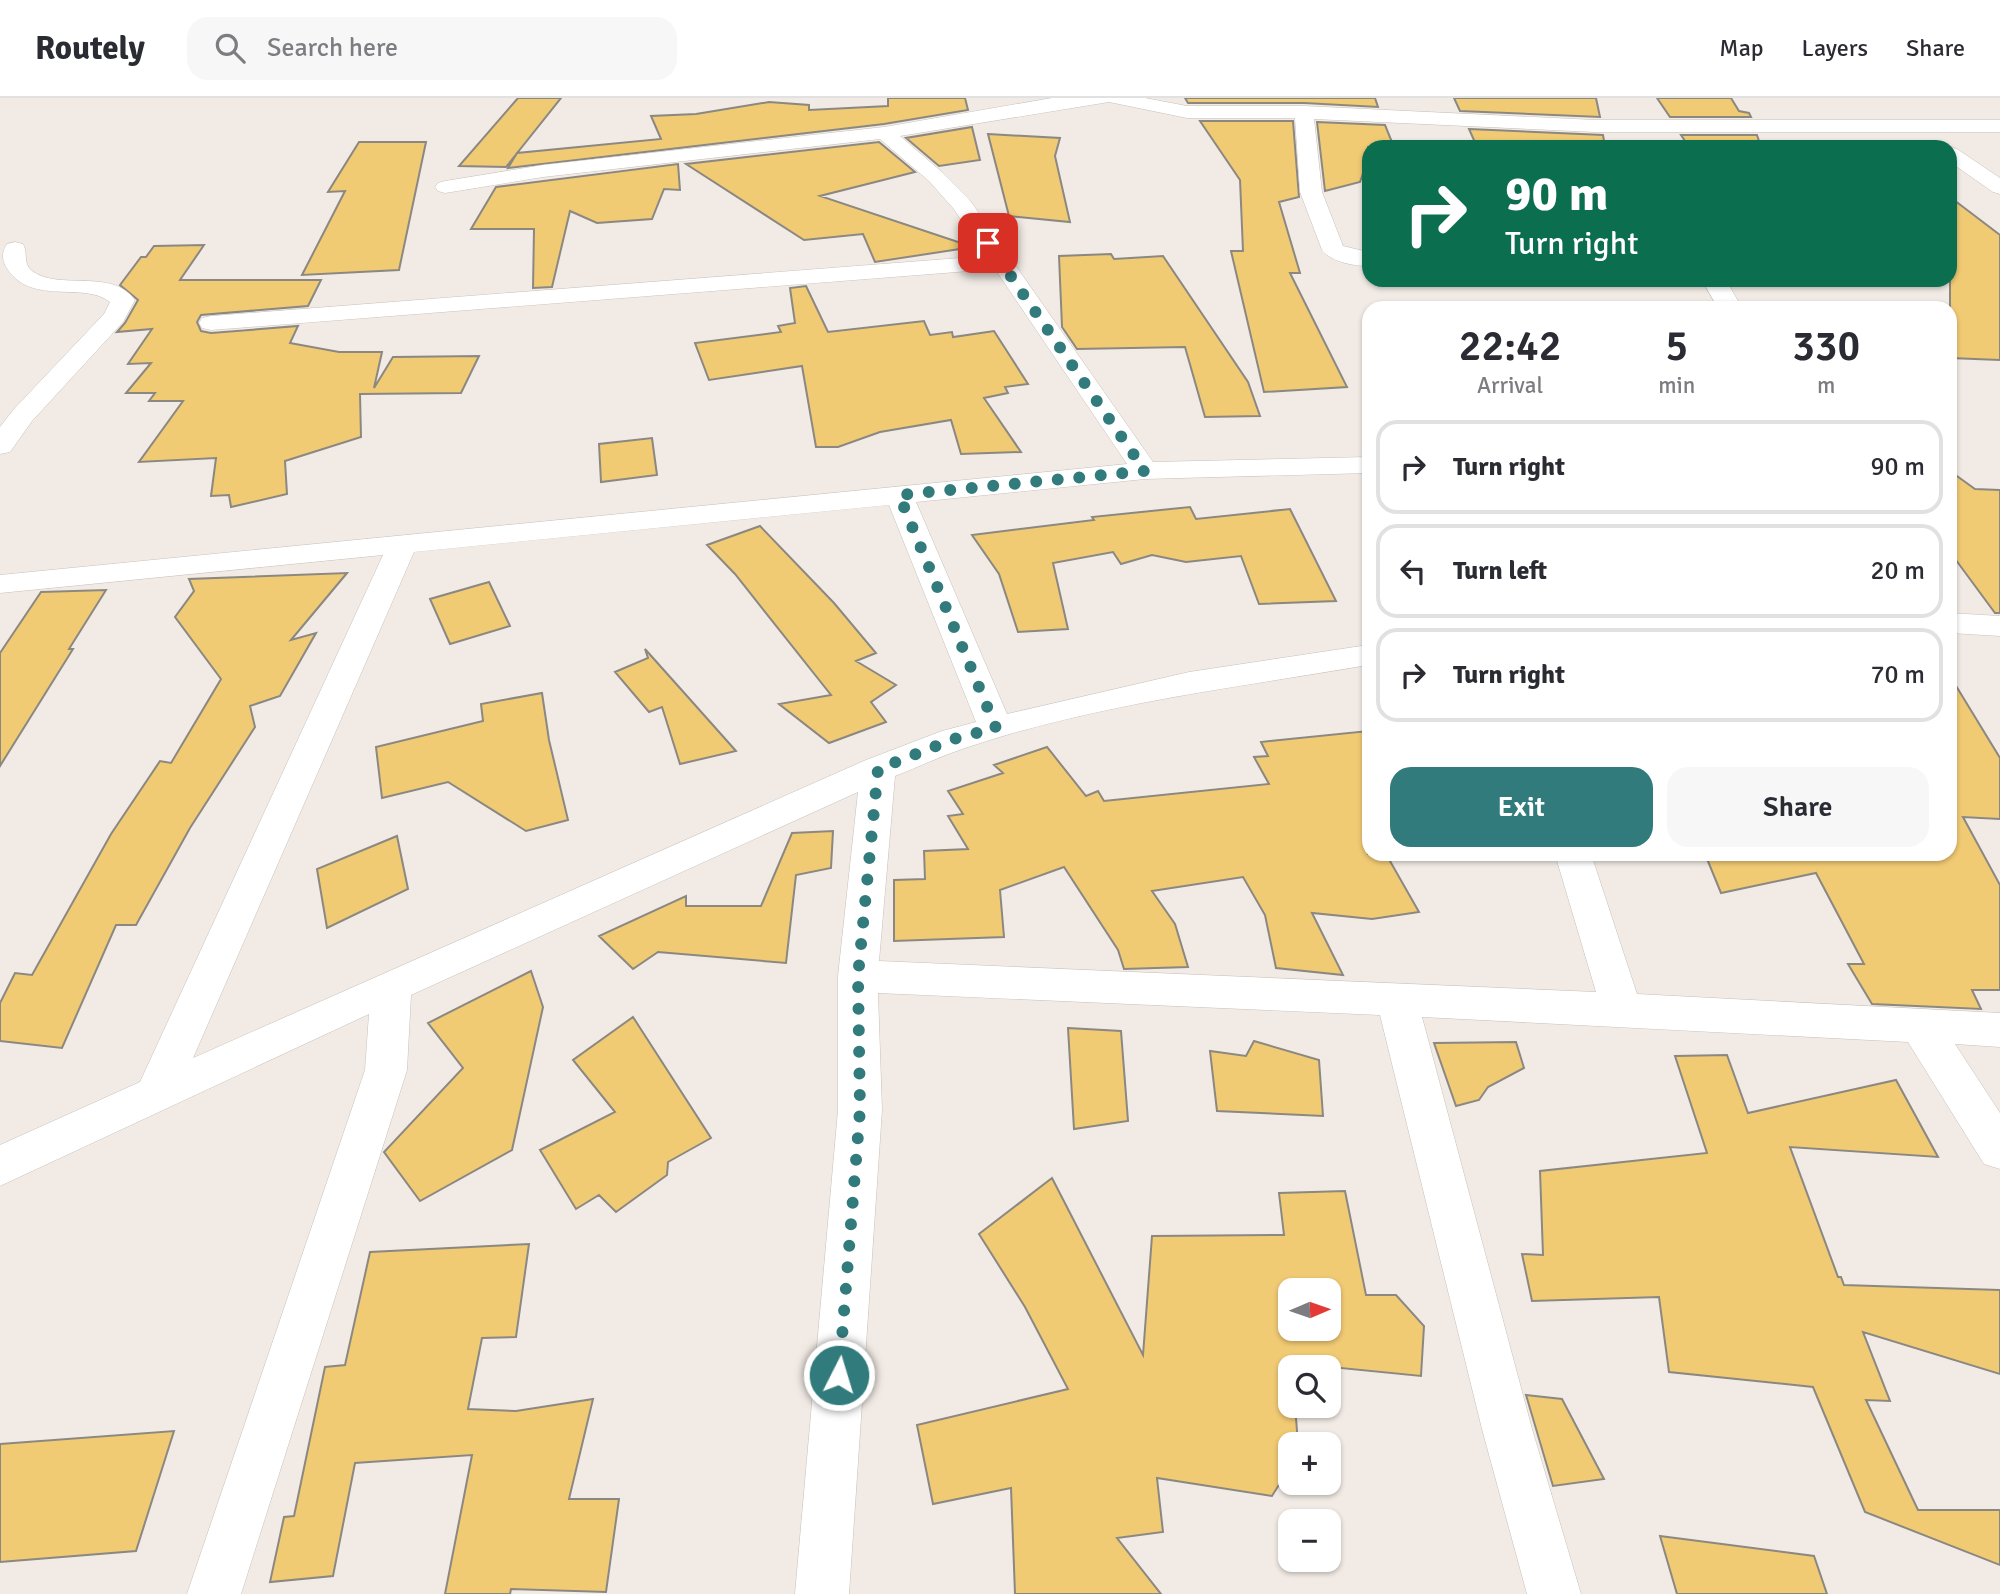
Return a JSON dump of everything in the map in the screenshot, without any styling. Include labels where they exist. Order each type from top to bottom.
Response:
[{"type":"street","points":[[445,187],[543,171],[884,133],[1061,102],[1102,98]]},
{"type":"street","points":[[1116,98],[1187,112],[1229,110],[1628,126],[2000,126]]},
{"type":"street","points":[[1304,113],[1311,192],[1333,250],[1362,259]]},
{"type":"street","points":[[1915,125],[1933,140]]},
{"type":"street","points":[[1628,126],[1636,140]]},
{"type":"street","points":[[884,133],[936,177],[961,204],[1145,471]]},
{"type":"street","points":[[1957,158],[2000,188]]},
{"type":"street","points":[[0,446],[30,407],[114,317],[123,300],[113,291],[73,288],[23,274],[16,266],[15,249]]},
{"type":"street","points":[[211,323],[1001,262]]},
{"type":"street","points":[[0,584],[1145,471],[1362,466]]},
{"type":"street","points":[[899,495],[996,728]]},
{"type":"street","points":[[155,1096],[403,544]]},
{"type":"street","points":[[1957,623],[2000,626]]},
{"type":"street","points":[[0,1166],[391,986],[878,769],[954,739],[1065,710],[1189,683],[1362,656]]},
{"type":"street","points":[[822,1594],[860,1110],[858,976],[878,769]]},
{"type":"street","points":[[1575,861],[1622,1010]]},
{"type":"street","points":[[858,976],[1622,1010],[2000,1030]]},
{"type":"street","points":[[214,1594],[386,1070],[391,986]]},
{"type":"street","points":[[1397,1001],[1507,1429],[1554,1594]]},
{"type":"street","points":[[1921,1027],[2000,1150]]},
{"type":"building","points":[[518,98],[561,98],[506,167],[459,166]]},
{"type":"building","points":[[888,98],[965,98],[968,110],[884,124],[508,168],[517,153],[661,139],[651,116],[696,114],[769,102],[809,105],[809,110],[888,106]]},
{"type":"building","points":[[1185,98],[1375,98],[1378,107],[1304,103],[1188,103]]},
{"type":"building","points":[[1454,98],[1596,98],[1600,117],[1460,111]]},
{"type":"building","points":[[1657,98],[1731,98],[1739,111],[1749,113],[1751,117],[1670,117]]},
{"type":"building","points":[[1200,121],[1293,121],[1299,197],[1279,202],[1300,273],[1290,273],[1347,387],[1264,392],[1231,251],[1243,251],[1240,180]]},
{"type":"building","points":[[1317,122],[1385,125],[1391,140],[1362,140],[1360,182],[1325,191]]},
{"type":"building","points":[[972,127],[980,160],[939,166],[906,138]]},
{"type":"building","points":[[1469,129],[1603,135],[1604,140],[1474,140]]},
{"type":"building","points":[[988,134],[1060,138],[1055,156],[1070,222],[1009,216]]},
{"type":"building","points":[[1681,135],[1757,135],[1759,140],[1684,140]]},
{"type":"building","points":[[359,142],[426,142],[399,270],[302,275],[345,191],[328,192]]},
{"type":"building","points":[[879,142],[915,172],[820,196],[973,247],[875,262],[863,234],[804,240],[686,164]]},
{"type":"building","points":[[678,164],[680,190],[664,189],[652,219],[597,223],[570,211],[552,287],[533,288],[534,229],[471,229],[496,187]]},
{"type":"building","points":[[1957,202],[2000,235],[2000,360],[1957,358],[1957,301],[1950,301],[1950,287],[1957,287]]},
{"type":"building","points":[[204,245],[180,280],[321,280],[308,306],[201,315],[197,322],[201,331],[211,333],[298,326],[290,343],[339,352],[382,352],[374,388],[393,357],[479,356],[461,393],[360,394],[361,437],[285,461],[287,494],[231,507],[229,495],[211,496],[216,458],[139,462],[183,401],[149,401],[155,393],[126,393],[151,363],[128,364],[152,329],[117,332],[138,300],[120,285],[141,257],[146,257],[154,246]]},
{"type":"building","points":[[1111,254],[1114,259],[1163,256],[1248,382],[1260,416],[1205,417],[1185,347],[1077,349],[1062,327],[1059,256]]},
{"type":"building","points":[[806,286],[828,332],[924,321],[930,335],[952,332],[953,337],[994,331],[1028,384],[1005,387],[1008,393],[984,398],[1021,452],[961,454],[951,420],[880,432],[838,447],[816,447],[802,366],[709,380],[695,343],[781,332],[778,326],[795,323],[790,288]]},
{"type":"building","points":[[652,438],[657,475],[601,482],[599,444]]},
{"type":"building","points":[[1957,476],[1975,489],[2000,490],[2000,613],[1995,613],[1957,561]]},
{"type":"building","points":[[1190,507],[1196,519],[1290,509],[1336,601],[1259,604],[1241,556],[1186,562],[1152,555],[1121,564],[1113,552],[1053,563],[1068,629],[1018,632],[999,574],[972,535],[1094,520],[1092,517]]},
{"type":"building","points":[[760,526],[834,603],[876,653],[856,661],[896,685],[871,702],[886,722],[829,743],[779,704],[831,695],[735,574],[707,545]]},
{"type":"building","points":[[347,573],[291,640],[316,633],[280,696],[250,706],[255,727],[190,828],[136,925],[116,925],[62,1048],[0,1041],[0,1003],[15,973],[32,975],[111,834],[160,761],[171,763],[221,679],[175,617],[194,591],[189,579]]},
{"type":"building","points":[[489,582],[510,626],[450,644],[430,599]]},
{"type":"building","points":[[106,590],[69,649],[73,649],[0,766],[0,653],[41,592]]},
{"type":"building","points":[[645,649],[736,751],[680,764],[662,707],[649,712],[615,672],[648,658]]},
{"type":"building","points":[[1957,687],[2000,758],[2000,819],[1963,817],[2000,885],[2000,990],[1972,990],[1981,1009],[1872,1004],[1848,964],[1864,964],[1816,873],[1721,893],[1708,861],[1957,861]]},
{"type":"building","points":[[542,693],[549,740],[568,820],[526,831],[448,782],[382,798],[376,747],[483,721],[481,704]]},
{"type":"building","points":[[1362,732],[1362,861],[1390,861],[1419,912],[1372,919],[1312,913],[1343,975],[1276,968],[1265,915],[1243,877],[1152,891],[1175,924],[1188,967],[1124,969],[1118,950],[1064,867],[1000,890],[1004,937],[894,941],[894,880],[925,879],[924,851],[968,849],[948,816],[963,814],[948,791],[1003,773],[994,765],[1047,747],[1086,796],[1098,791],[1104,801],[1269,784],[1254,757],[1268,756],[1261,742]]},
{"type":"building","points":[[833,831],[831,868],[796,875],[786,963],[658,952],[633,969],[599,936],[686,896],[686,906],[761,906],[792,833]]},
{"type":"building","points":[[397,836],[408,889],[327,928],[317,869]]},
{"type":"building","points":[[531,971],[543,1007],[512,1150],[420,1201],[384,1152],[463,1068],[428,1023]]},
{"type":"building","points":[[633,1017],[711,1138],[668,1162],[667,1175],[616,1212],[599,1195],[576,1209],[540,1150],[615,1112],[573,1060]]},
{"type":"building","points":[[1068,1028],[1121,1031],[1128,1121],[1074,1129]]},
{"type":"building","points":[[1254,1041],[1319,1060],[1323,1116],[1217,1111],[1210,1051],[1246,1056]]},
{"type":"building","points":[[1516,1042],[1524,1068],[1488,1087],[1479,1100],[1456,1106],[1434,1043]]},
{"type":"building","points":[[1727,1055],[1748,1113],[1896,1080],[1938,1157],[1790,1147],[1838,1277],[1841,1277],[1844,1285],[2000,1290],[2000,1374],[1863,1332],[1890,1401],[1866,1400],[1918,1510],[2000,1510],[2000,1565],[1865,1512],[1813,1387],[1669,1372],[1659,1297],[1532,1301],[1522,1254],[1543,1255],[1540,1171],[1707,1153],[1675,1056]]},
{"type":"building","points":[[1052,1178],[1143,1355],[1152,1236],[1284,1235],[1279,1193],[1345,1191],[1366,1295],[1396,1295],[1424,1326],[1421,1376],[1341,1368],[1341,1355],[1278,1355],[1278,1418],[1296,1418],[1297,1432],[1278,1432],[1278,1486],[1272,1496],[1157,1478],[1163,1532],[1117,1538],[1161,1594],[1015,1594],[1011,1488],[933,1504],[917,1425],[1068,1389],[1025,1307],[979,1234]]},
{"type":"building","points":[[529,1244],[516,1337],[482,1338],[468,1409],[516,1411],[593,1399],[569,1499],[619,1499],[606,1592],[511,1589],[510,1594],[445,1594],[472,1455],[355,1463],[333,1576],[270,1582],[284,1517],[294,1516],[325,1367],[345,1365],[370,1252]]},
{"type":"building","points":[[1526,1395],[1562,1399],[1604,1479],[1553,1486]]},
{"type":"building","points":[[174,1431],[136,1551],[0,1562],[0,1444]]},
{"type":"building","points":[[1660,1536],[1814,1556],[1827,1594],[1677,1594]]},
{"type":"route","points":[[839,1375],[860,1110],[858,976],[878,769],[954,739],[996,728],[899,495],[1145,471],[988,243]]}]
